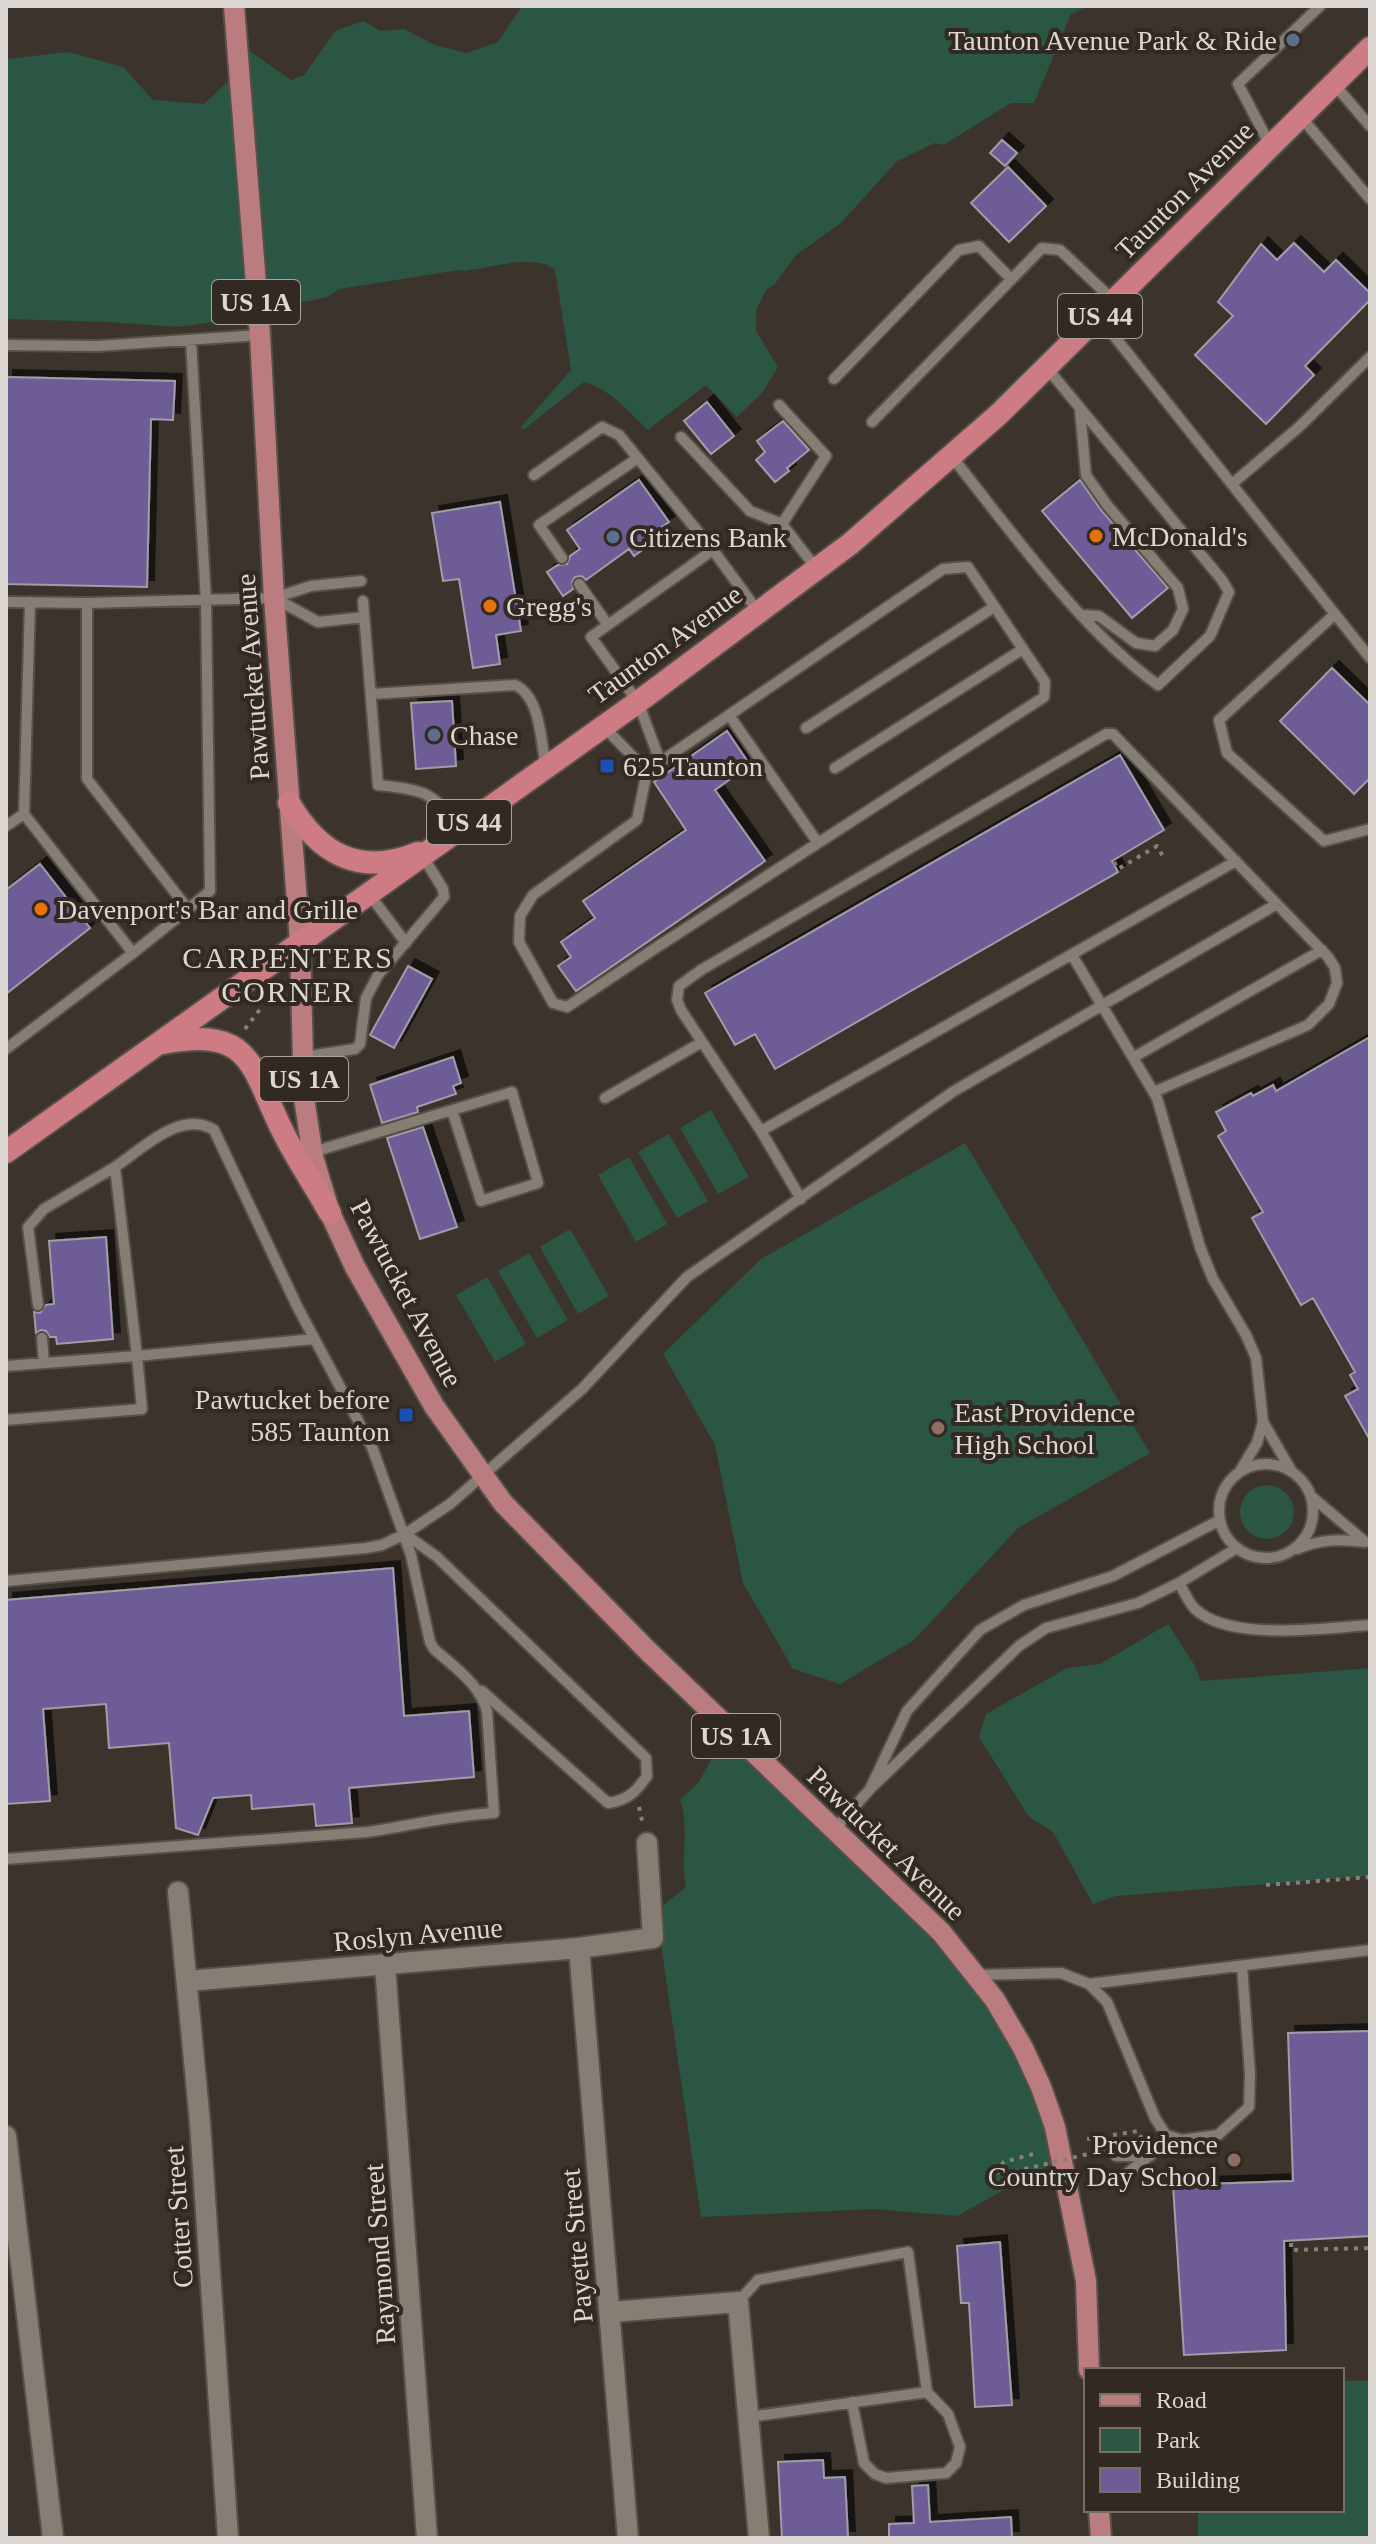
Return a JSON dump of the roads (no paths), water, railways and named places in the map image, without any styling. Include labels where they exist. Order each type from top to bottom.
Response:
[{"type":"highway","name":"Taunton Avenue","points":[[6,1152],[638,702],[817,570],[952,457],[1047,368],[1369,51]]},
{"type":"highway","points":[[289,803],[322,846],[346,858],[362,862],[383,861],[428,851]]},
{"type":"highway","points":[[158,1044],[191,1037],[207,1038],[222,1041],[244,1054],[253,1066],[284,1134],[330,1213]]},
{"type":"main road","name":"Pawtucket Avenue","points":[[234,6],[260,335],[274,598],[300,942],[304,1098],[313,1152],[330,1213],[355,1267],[426,1392],[503,1503],[647,1650],[941,1932],[995,2000],[1023,2048],[1055,2127],[1086,2281],[1089,2368]]},
{"type":"main road","points":[[1099,2512],[1101,2538]]},
{"type":"street","name":"Roslyn Avenue","points":[[187,1981],[579,1948],[653,1938],[647,1843]]},
{"type":"street","name":"Cotter Street","points":[[178,1892],[200,2123],[228,2538]]},
{"type":"street","name":"Payette Street","points":[[579,1948],[628,2538]]},
{"type":"street","name":"Raymond Street","points":[[385,1965],[427,2538]]},
{"type":"street","points":[[6,2136],[53,2538]]},
{"type":"street","points":[[611,2312],[738,2302],[759,2538]]},
{"type":"lane","points":[[1271,147],[1238,84],[1320,6]]},
{"type":"lane","points":[[1334,84],[1370,126]]},
{"type":"lane","points":[[1301,117],[1370,199]]},
{"type":"lane","points":[[834,379],[959,250],[979,246],[1011,279]]},
{"type":"lane","points":[[872,422],[1042,248],[1060,250],[1107,309],[1232,484],[1370,658]]},
{"type":"lane","points":[[6,345],[98,346],[260,335]]},
{"type":"lane","points":[[6,1049],[210,891],[206,601],[191,341]]},
{"type":"lane","points":[[1232,484],[1299,427],[1370,357]]},
{"type":"lane","points":[[952,457],[1113,650],[1158,685],[1210,636],[1229,592],[1047,368]]},
{"type":"lane","points":[[779,405],[826,456],[782,524]]},
{"type":"lane","points":[[1079,407],[1086,475],[1107,505],[1178,588],[1183,609],[1173,630],[1155,646],[1136,643],[1099,616],[1082,615]]},
{"type":"lane","points":[[534,475],[602,427],[619,435],[713,550],[759,613]]},
{"type":"lane","points":[[681,437],[750,511],[782,524],[817,570]]},
{"type":"lane","points":[[562,558],[539,525],[638,458]]},
{"type":"lane","points":[[660,761],[638,702],[591,637],[713,550]]},
{"type":"lane","points":[[968,567],[1023,649],[1045,682],[1044,697],[654,949],[591,994],[567,1007],[553,1003],[519,942],[520,916],[533,895],[637,820],[647,771],[660,761],[943,569],[968,567]]},
{"type":"lane","points":[[6,602],[274,598],[311,586],[361,581]]},
{"type":"lane","points":[[579,584],[608,625]]},
{"type":"lane","points":[[274,598],[318,622],[364,617]]},
{"type":"lane","points":[[363,601],[378,785],[424,792],[440,803],[462,827]]},
{"type":"lane","points":[[30,602],[24,814],[133,953]]},
{"type":"lane","points":[[87,603],[87,779],[188,909]]},
{"type":"lane","points":[[806,728],[994,607]]},
{"type":"lane","points":[[1335,614],[1219,720],[1227,753],[1324,841],[1370,829]]},
{"type":"lane","points":[[835,768],[1023,649]]},
{"type":"lane","points":[[371,694],[515,685],[522,688],[531,701],[546,768]]},
{"type":"lane","points":[[729,715],[818,843]]},
{"type":"lane","points":[[603,726],[647,771]]},
{"type":"lane","points":[[801,1199],[761,1131],[681,1010],[677,1000],[679,986],[701,970],[1106,734],[1113,734],[1322,950],[1335,968],[1337,983],[1329,1004],[1308,1025],[1154,1092]]},
{"type":"lane","points":[[6,826],[24,814]]},
{"type":"lane","points":[[303,1057],[355,1049],[360,1044],[366,998],[378,975],[444,897],[428,851]]},
{"type":"lane","points":[[761,1131],[1236,861]]},
{"type":"lane","points":[[369,894],[406,943]]},
{"type":"lane","points":[[6,1581],[366,1548],[382,1545],[405,1534],[450,1504],[582,1389],[687,1277],[954,1091],[1277,904]]},
{"type":"lane","points":[[1134,1057],[1322,950]]},
{"type":"lane","points":[[1072,955],[1154,1092],[1168,1129],[1200,1247],[1213,1279],[1256,1358],[1263,1422],[1257,1443],[1221,1496],[1220,1520],[1229,1541],[1256,1558],[1286,1554],[1318,1540],[1341,1539],[1367,1544]]},
{"type":"lane","points":[[605,1098],[702,1042]]},
{"type":"lane","points":[[313,1152],[452,1110],[512,1092],[538,1183],[481,1201],[452,1110]]},
{"type":"lane","points":[[38,1305],[28,1227],[44,1209],[181,1125],[199,1123],[214,1130],[314,1339],[372,1447],[405,1534],[434,1649],[608,1803],[623,1801],[635,1792],[647,1776],[646,1758],[437,1557],[405,1534]]},
{"type":"lane","points":[[6,1420],[142,1409],[115,1167]]},
{"type":"lane","points":[[42,1338],[44,1363]]},
{"type":"lane","points":[[6,1366],[314,1339]]},
{"type":"lane","points":[[1263,1422],[1292,1472]]},
{"type":"lane","points":[[1240,1471],[1254,1465],[1270,1464],[1292,1472],[1310,1494],[1367,1544]]},
{"type":"lane","points":[[1286,1554],[1299,1545],[1308,1533],[1313,1518],[1310,1494]]},
{"type":"lane","points":[[870,1789],[907,1711],[980,1630],[1024,1605],[1113,1576],[1220,1520]]},
{"type":"lane","points":[[834,1830],[870,1789],[1019,1646],[1046,1628],[1138,1603],[1179,1583],[1237,1548]]},
{"type":"lane","points":[[1179,1583],[1193,1607],[1209,1619],[1271,1632],[1370,1625]]},
{"type":"lane","points":[[6,1859],[367,1832],[460,1814],[494,1813],[487,1711],[478,1688]]},
{"type":"lane","points":[[1089,1984],[1370,1950]]},
{"type":"lane","points":[[975,1976],[1061,1973],[1089,1984],[1107,2002],[1155,2118],[1166,2135],[1182,2140],[1218,2135],[1249,2107],[1250,2074],[1242,1966]]},
{"type":"lane","points":[[1119,2180],[1150,2156],[1166,2135]]},
{"type":"lane","points":[[1116,2156],[1150,2156]]},
{"type":"lane","points":[[738,2302],[758,2280],[908,2252],[927,2392],[948,2414],[960,2447],[956,2463],[946,2473],[886,2478],[875,2474],[864,2463],[852,2402]]},
{"type":"lane","points":[[749,2417],[927,2392]]},
{"type":"place","name":"Taunton Avenue Park & Ride","points":[[1293,40]]},
{"type":"place","name":"McDonald's","points":[[1096,536]]},
{"type":"place","name":"Citizens Bank","points":[[613,537]]},
{"type":"place","name":"Gregg's","points":[[490,606]]},
{"type":"place","name":"Chase","points":[[434,735]]},
{"type":"place","name":"625 Taunton","points":[[607,766]]},
{"type":"place","name":"Davenport's Bar and Grille","points":[[41,909]]},
{"type":"place","name":"Pawtucket before 585 Taunton","points":[[406,1415]]},
{"type":"place","name":"East Providence High School","points":[[938,1428]]},
{"type":"place","name":"Providence Country Day School","points":[[1234,2160]]},
{"type":"district","name":"CARPENTERS CORNER","points":[[288,975]]}]
